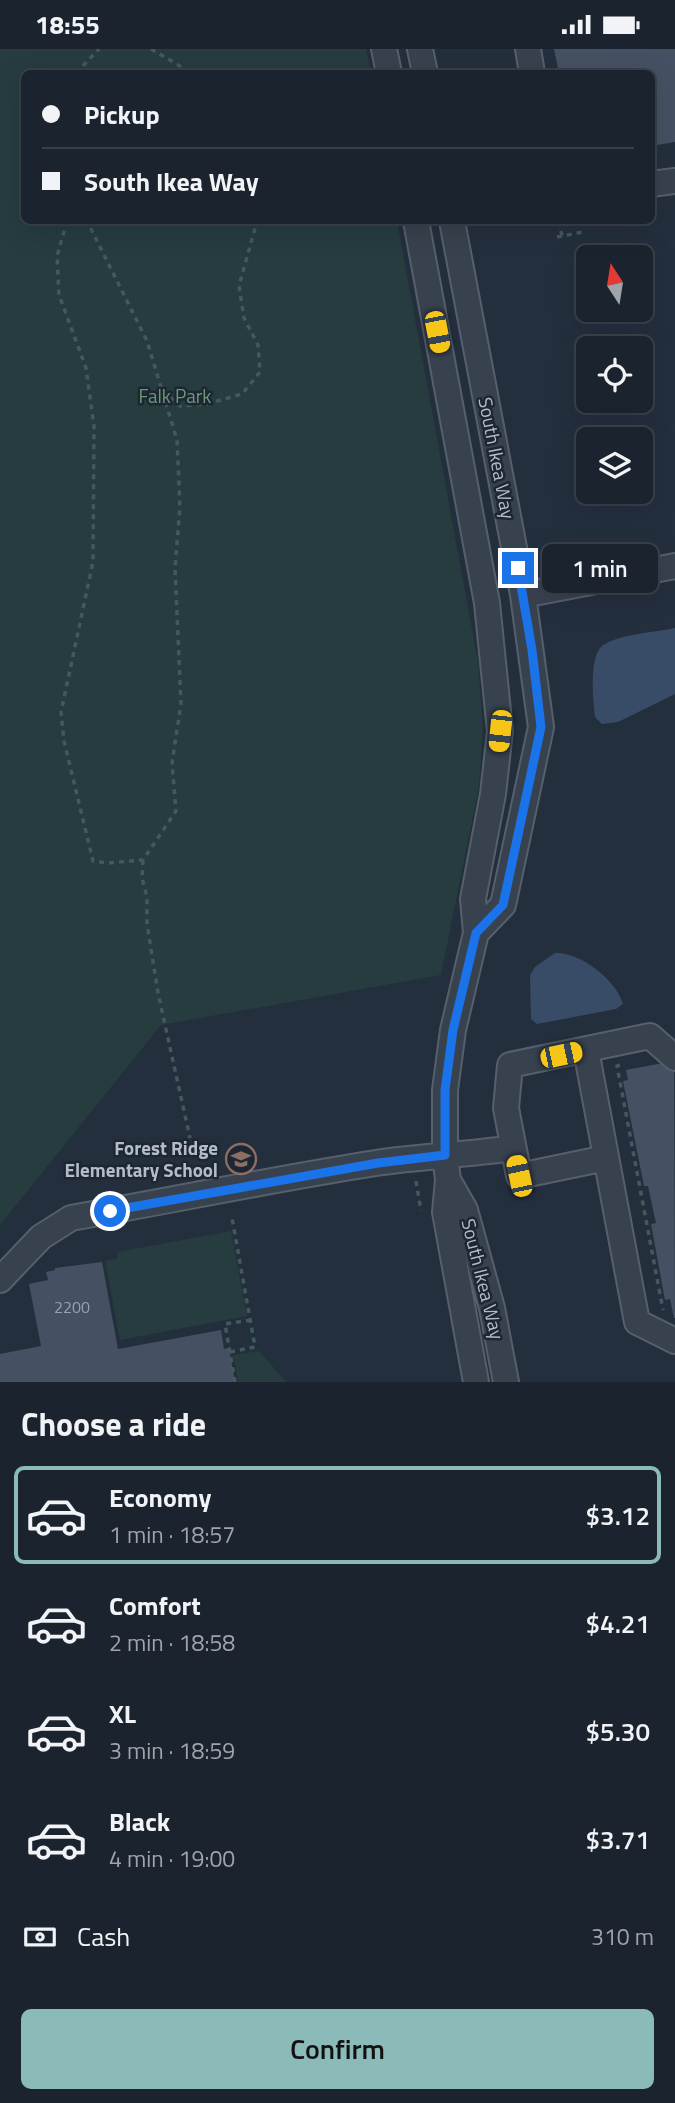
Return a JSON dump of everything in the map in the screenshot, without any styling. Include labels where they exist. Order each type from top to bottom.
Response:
[{"type":"street","points":[[384,49],[388,70]]},
{"type":"street","points":[[420,49],[424,70]]},
{"type":"street","points":[[528,49],[532,70]]},
{"type":"street","points":[[655,184],[675,181]]},
{"type":"street","name":"South Ikea Way","points":[[422,224],[488,603],[500,731],[493,794],[473,899],[476,933],[451,1042],[445,1090],[445,1155],[449,1180],[445,1212],[477,1382]]},
{"type":"street","name":"South Ikea Way","points":[[454,224],[523,595],[541,727],[503,905],[476,933]]},
{"type":"street","points":[[523,595],[675,566]]},
{"type":"street","points":[[606,1158],[519,1176],[506,1108],[510,1065],[650,1036],[675,1058]]},
{"type":"street","points":[[586,1050],[637,1322],[675,1341]]},
{"type":"street","points":[[0,1280],[41,1237],[71,1218],[378,1163],[445,1155],[470,1155],[513,1148]]},
{"type":"street","name":"South Ikea Way","points":[[449,1180],[465,1210],[492,1308],[506,1382]]},
{"type":"path","points":[[79,70],[99,49]]},
{"type":"path","points":[[151,49],[187,70]]},
{"type":"path","points":[[66,224],[57,256],[59,295],[86,368],[94,426],[93,562],[61,712],[64,741],[93,860],[108,863],[143,860]]},
{"type":"path","points":[[88,224],[147,341],[177,440],[180,507],[175,568],[181,704],[172,763],[176,811],[143,860],[147,924],[158,993],[190,1138]]},
{"type":"path","points":[[160,390],[180,406],[207,404],[242,394],[260,372],[258,345],[244,318],[239,286],[256,224]]},
{"type":"path","points":[[559,224],[560,237],[583,232]]},
{"type":"path","points":[[636,1039],[640,1062],[617,1066],[664,1317]]},
{"type":"path","points":[[230,1352],[255,1347],[232,1218]]},
{"type":"path","points":[[235,1382],[225,1324],[250,1319]]},
{"type":"green space","name":"Falk Park","points":[[0,49],[366,49],[370,70],[21,70],[21,224],[398,224],[478,662],[483,726],[479,786],[441,975],[161,1025],[0,1225]]},
{"type":"green space","points":[[231,1231],[247,1316],[120,1340],[105,1261],[118,1258],[117,1252]]},
{"type":"green space","points":[[259,1351],[286,1382],[238,1382],[233,1355]]},
{"type":"water","points":[[675,628],[675,694],[618,722],[602,724],[595,717],[593,691],[593,670],[601,647],[625,637]]},
{"type":"water","points":[[555,953],[576,957],[596,969],[613,986],[623,1004],[616,1009],[537,1024],[531,1019],[530,975],[535,967]]},
{"type":"building","points":[[554,49],[675,49],[675,142],[655,145],[655,70],[558,70]]},
{"type":"building","points":[[674,1061],[675,1318],[670,1299],[665,1300],[651,1224],[656,1223],[648,1186],[644,1186],[623,1081],[628,1080],[626,1070]]},
{"type":"building","points":[[102,1262],[118,1349],[221,1330],[224,1349],[229,1348],[235,1382],[0,1382],[0,1354],[41,1346],[29,1284],[48,1280],[46,1272],[55,1268]]},
{"type":"place","name":"Forest Ridge Elementary School","points":[[241,1159]]},
{"type":"route","points":[[110,1211],[378,1163],[445,1155],[445,1090],[453,1030],[476,933],[503,905],[541,727],[532,650],[518,568]]}]
